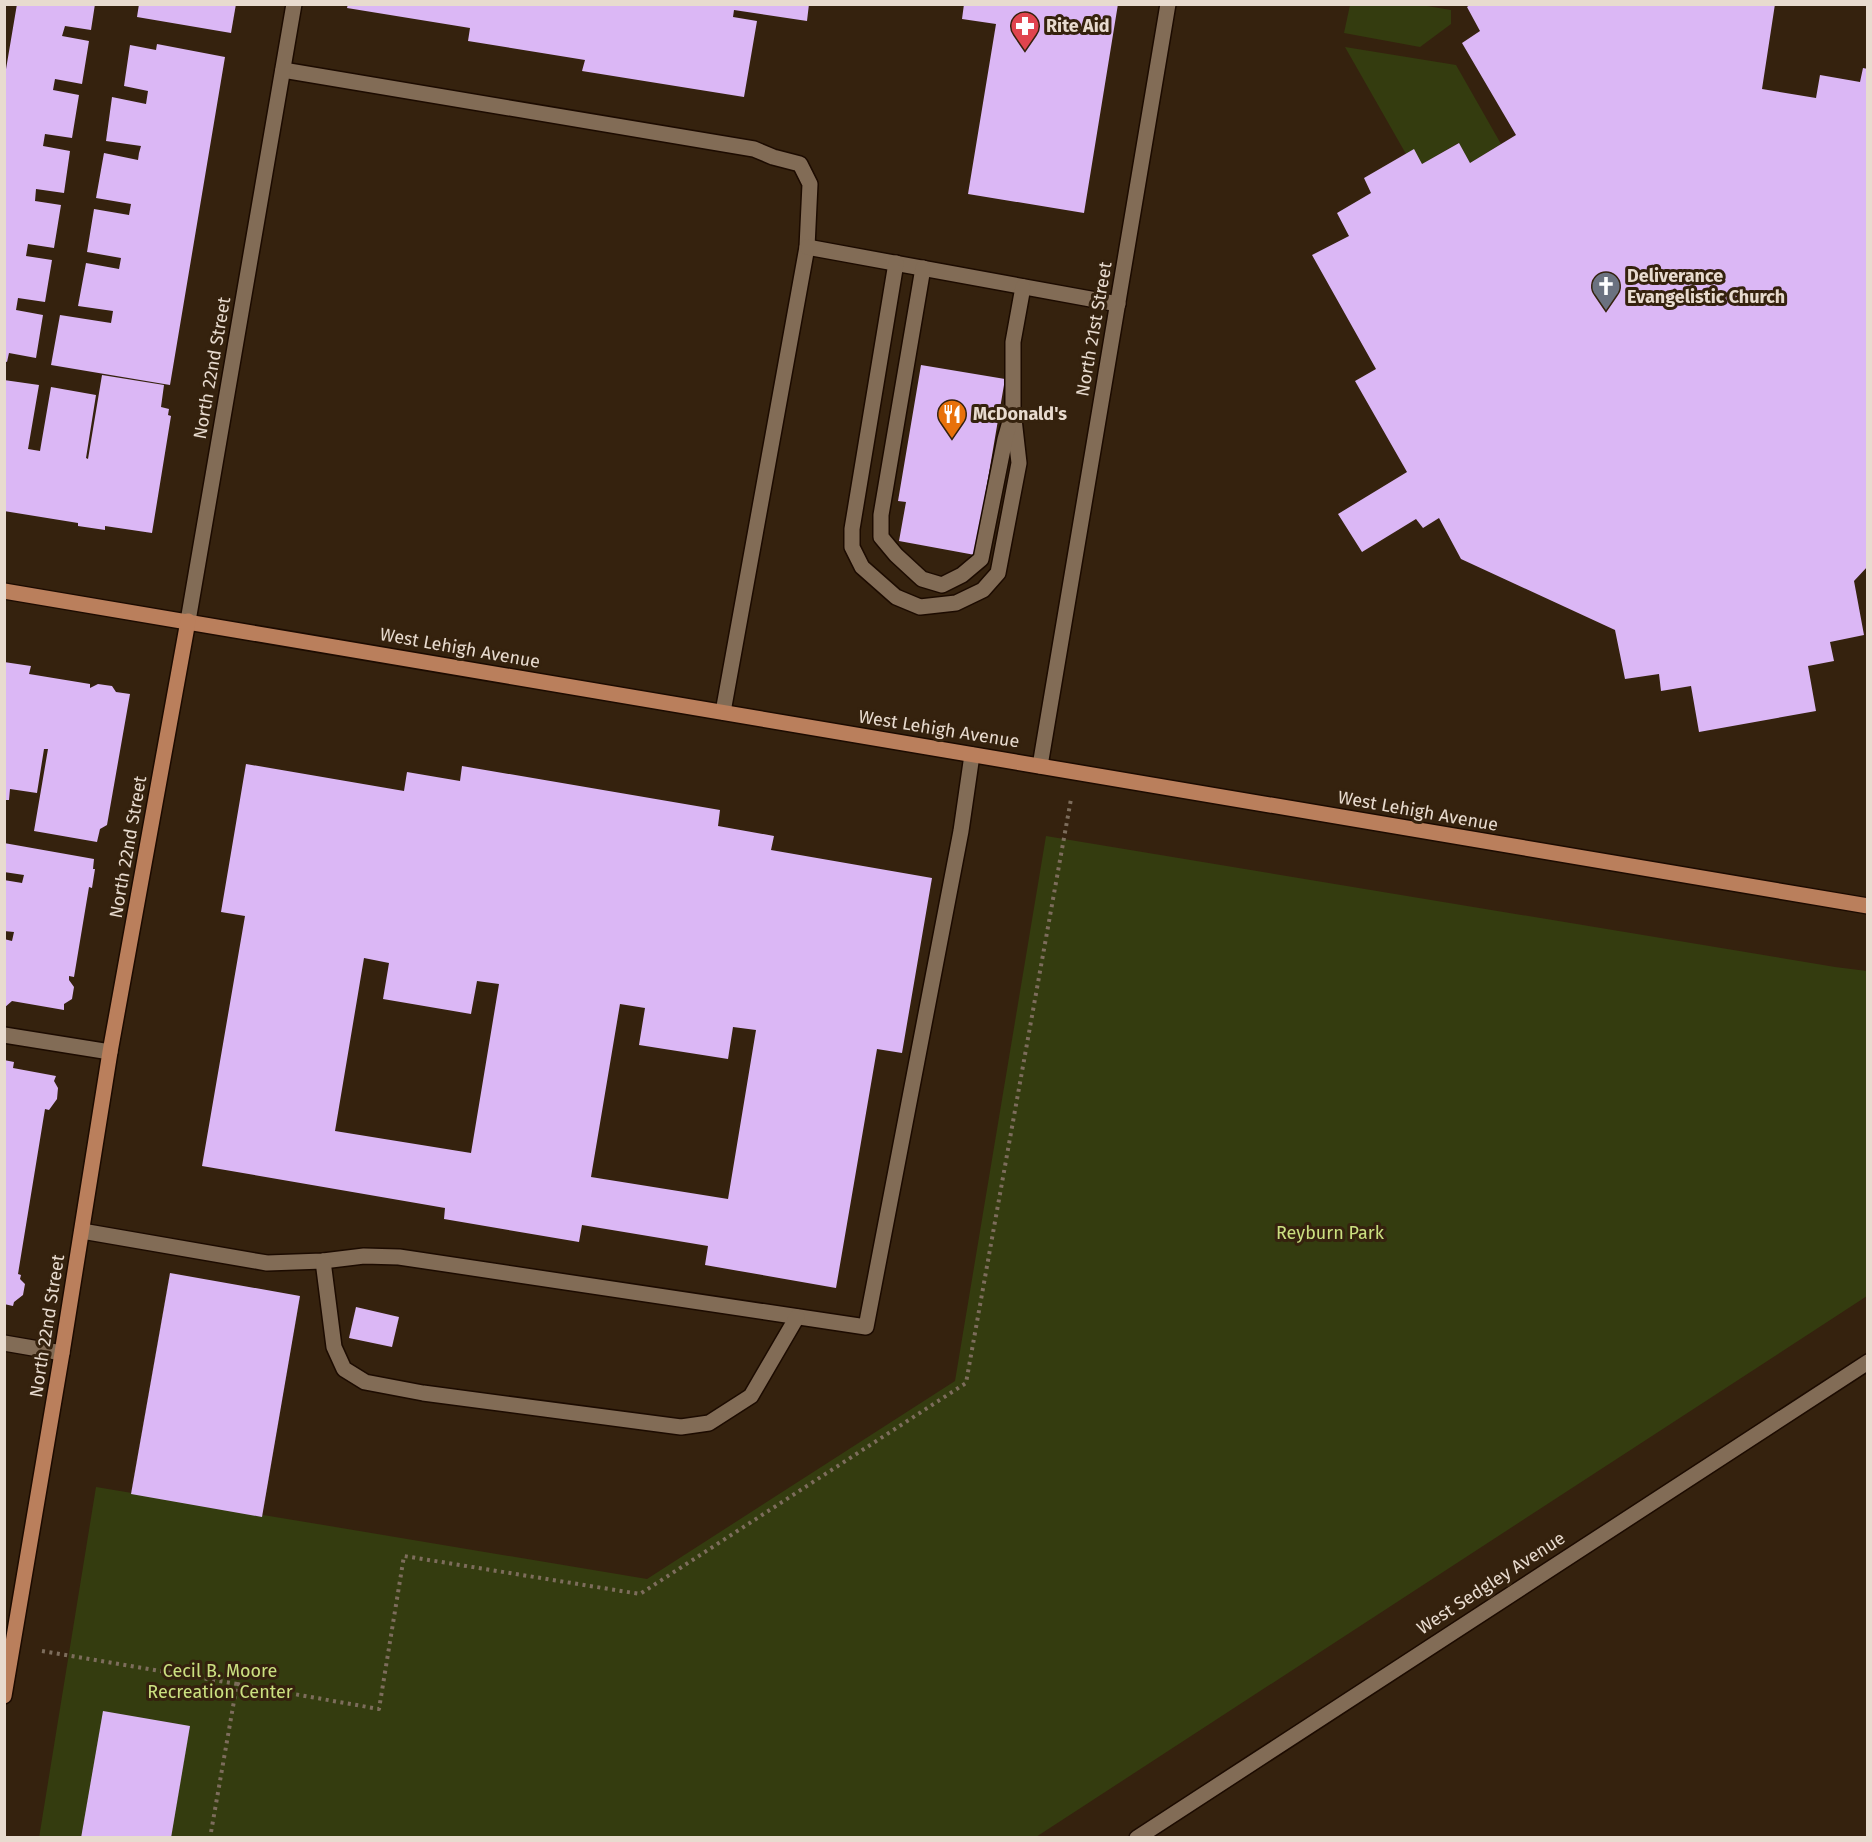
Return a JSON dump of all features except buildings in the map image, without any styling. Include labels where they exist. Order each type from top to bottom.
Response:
[{"type":"main road","name":"West Lehigh Avenue","points":[[4,591],[1868,906]]},
{"type":"main road","name":"North 22nd Street","points":[[4,1696],[110,1052],[188,621]]},
{"type":"street","name":"North 22nd Street","points":[[188,621],[294,4]]},
{"type":"street","name":"North 21st Street","points":[[1040,766],[1168,4]]},
{"type":"street","points":[[283,70],[754,149],[773,158],[800,164],[810,184],[807,247],[723,712]]},
{"type":"street","points":[[807,247],[1118,304]]},
{"type":"street","points":[[896,263],[852,529],[852,547],[862,567],[896,597],[920,607],[956,603],[983,590],[998,573],[1019,463],[1013,410],[1013,342],[1023,287]]},
{"type":"street","points":[[923,268],[881,515],[881,537],[896,555],[922,579],[942,585],[962,575],[981,559],[1013,410]]},
{"type":"street","points":[[82,1231],[267,1263],[323,1261],[364,1256],[399,1257],[866,1327],[961,831],[972,755]]},
{"type":"street","points":[[4,1035],[110,1052]]},
{"type":"street","points":[[323,1261],[334,1347],[344,1369],[365,1382],[423,1393],[681,1427],[709,1423],[751,1396],[798,1317]]},
{"type":"street","points":[[4,1343],[62,1353]]},
{"type":"street","name":"West Sedgley Avenue","points":[[1137,1838],[1868,1362]]},
{"type":"path","points":[[13,1646],[237,1684],[210,1838]]},
{"type":"green space","points":[[1350,5],[1421,5],[1451,10],[1451,24],[1420,47],[1344,33]]},
{"type":"green space","points":[[1345,47],[1456,65],[1501,144],[1470,163],[1458,143],[1422,164],[1406,154]]},
{"type":"green space","name":"Reyburn Park","points":[[1046,836],[1867,971],[1867,1296],[1036,1837],[39,1838],[96,1487],[647,1579],[955,1381]]},
{"type":"place","name":"Rite Aid","points":[[1025,52]]},
{"type":"place","name":"Deliverance Evangelistic Church","points":[[1606,312]]},
{"type":"place","name":"McDonald's","points":[[952,440]]},
{"type":"park label","name":"Cecil B. Moore Recreation Center","points":[[220,1681]]}]
